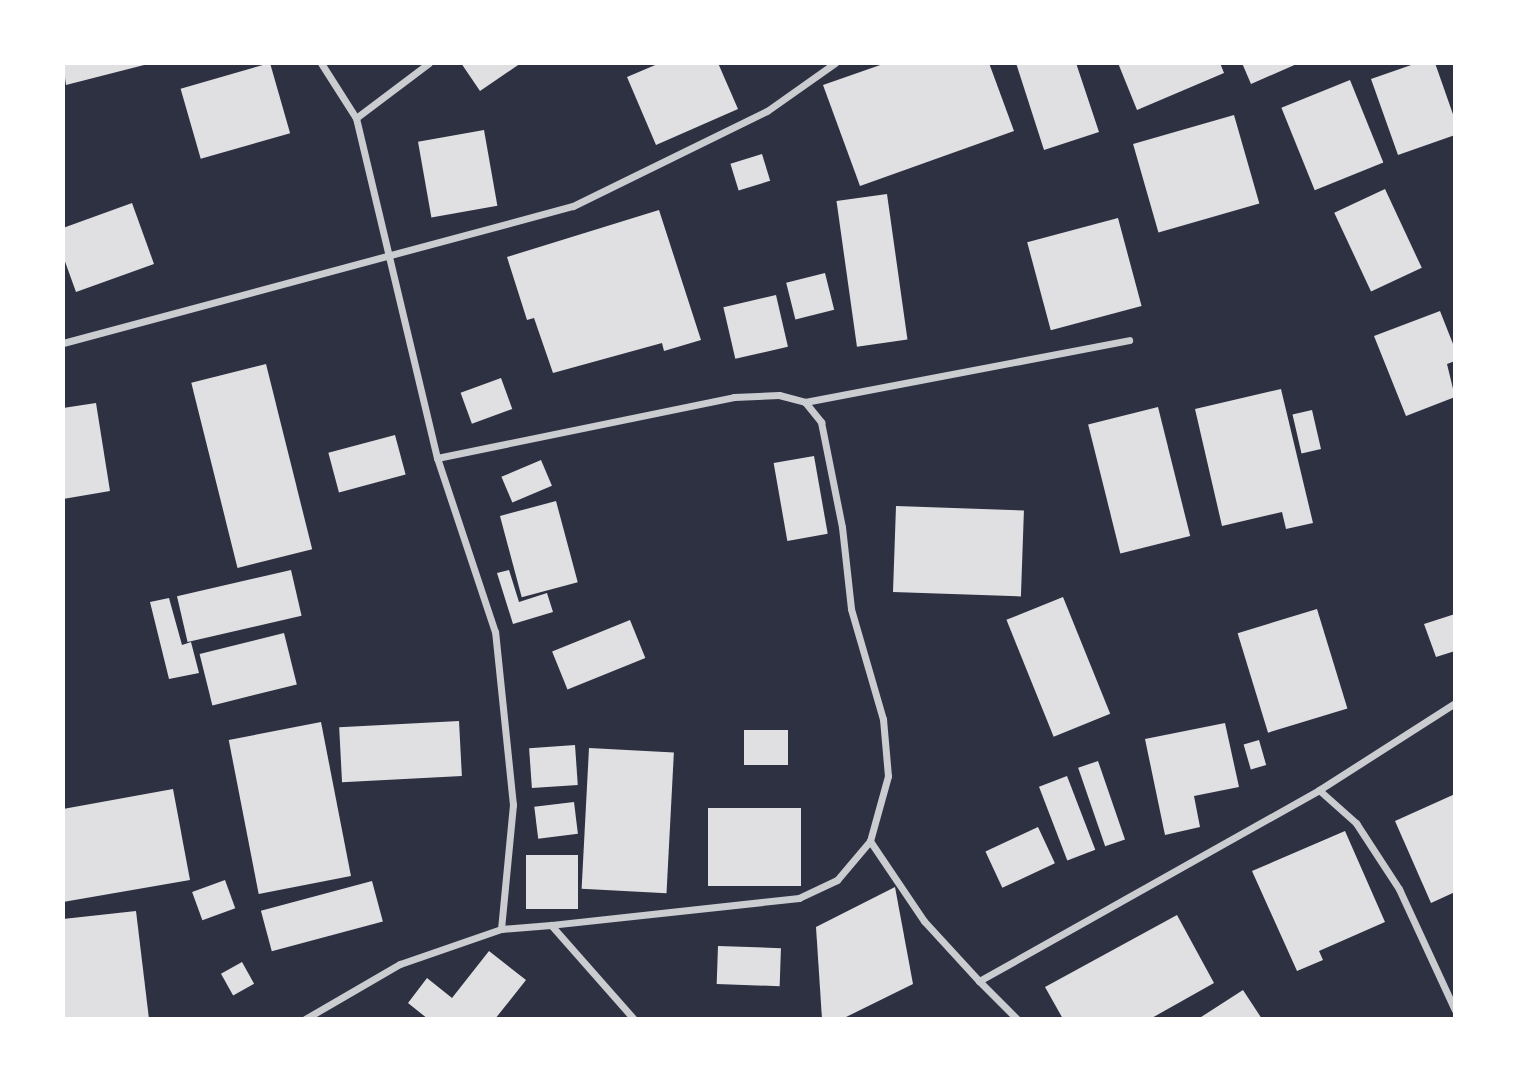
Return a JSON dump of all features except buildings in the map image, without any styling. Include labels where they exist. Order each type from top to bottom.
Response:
[{"type":"street","points":[[321,63],[356,118],[437,458],[495,632],[513,805],[501,929]]},
{"type":"street","points":[[356,118],[429,63]]},
{"type":"street","points":[[63,343],[573,206],[767,111],[835,63]]},
{"type":"street","points":[[437,458],[734,397],[779,395],[805,401],[1129,340]]},
{"type":"street","points":[[305,1019],[400,964],[501,929],[799,898],[837,880],[870,841],[888,776],[883,719],[851,610],[842,527],[821,422],[805,401]]},
{"type":"street","points":[[979,981],[1319,790],[1455,703]]},
{"type":"street","points":[[1319,790],[1356,823],[1399,889],[1455,1010]]},
{"type":"street","points":[[870,841],[924,921],[1017,1019]]},
{"type":"street","points":[[551,925],[634,1019]]}]
